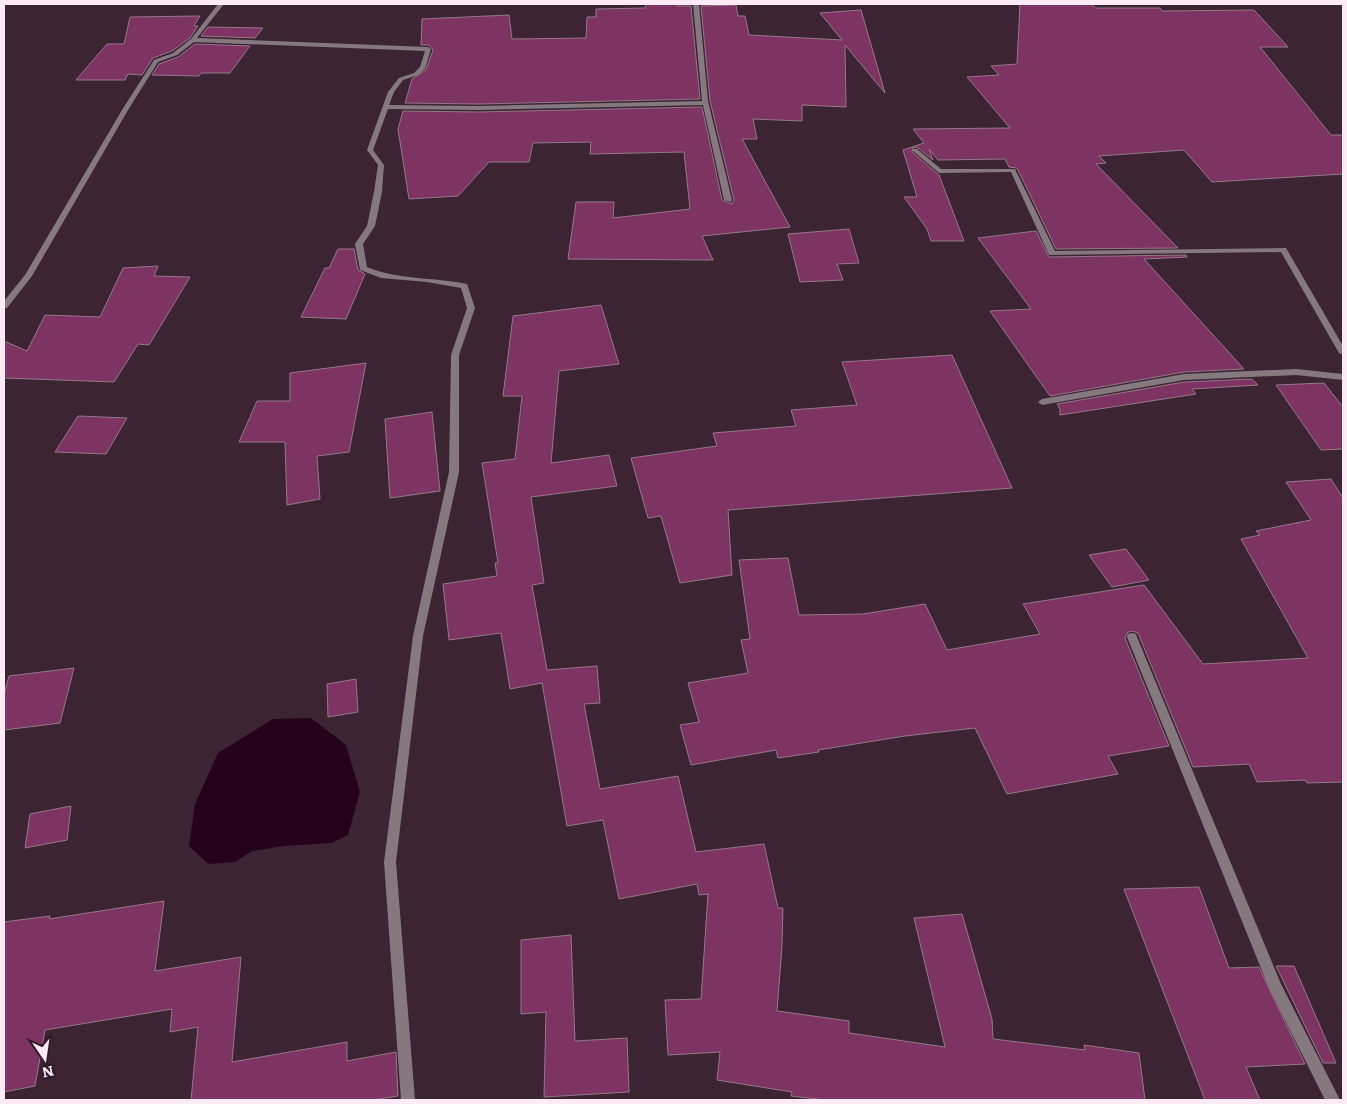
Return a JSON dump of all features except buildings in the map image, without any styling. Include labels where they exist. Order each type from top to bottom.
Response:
[{"type":"street","points":[[4,306],[28,276],[125,110],[156,61],[175,54],[193,40],[221,4]]},
{"type":"street","points":[[696,4],[706,103],[728,200]]},
{"type":"street","points":[[193,40],[428,50],[424,68],[416,74],[401,79],[391,92],[370,150],[381,165],[378,192],[371,226],[359,244],[363,268],[381,276],[464,286],[471,308],[455,356],[454,472],[418,636],[390,862],[408,1100]]},
{"type":"street","points":[[386,107],[479,108],[706,103]]},
{"type":"street","points":[[915,150],[939,171],[1013,170],[1052,253],[1283,250],[1343,353]]},
{"type":"street","points":[[1042,402],[1184,377],[1296,372],[1343,377]]},
{"type":"street","points":[[1132,637],[1276,988],[1333,1100]]},
{"type":"shaded area","points":[[311,718],[346,745],[360,792],[348,835],[332,843],[284,846],[252,851],[235,862],[208,864],[189,846],[195,804],[218,753],[273,719]]}]
